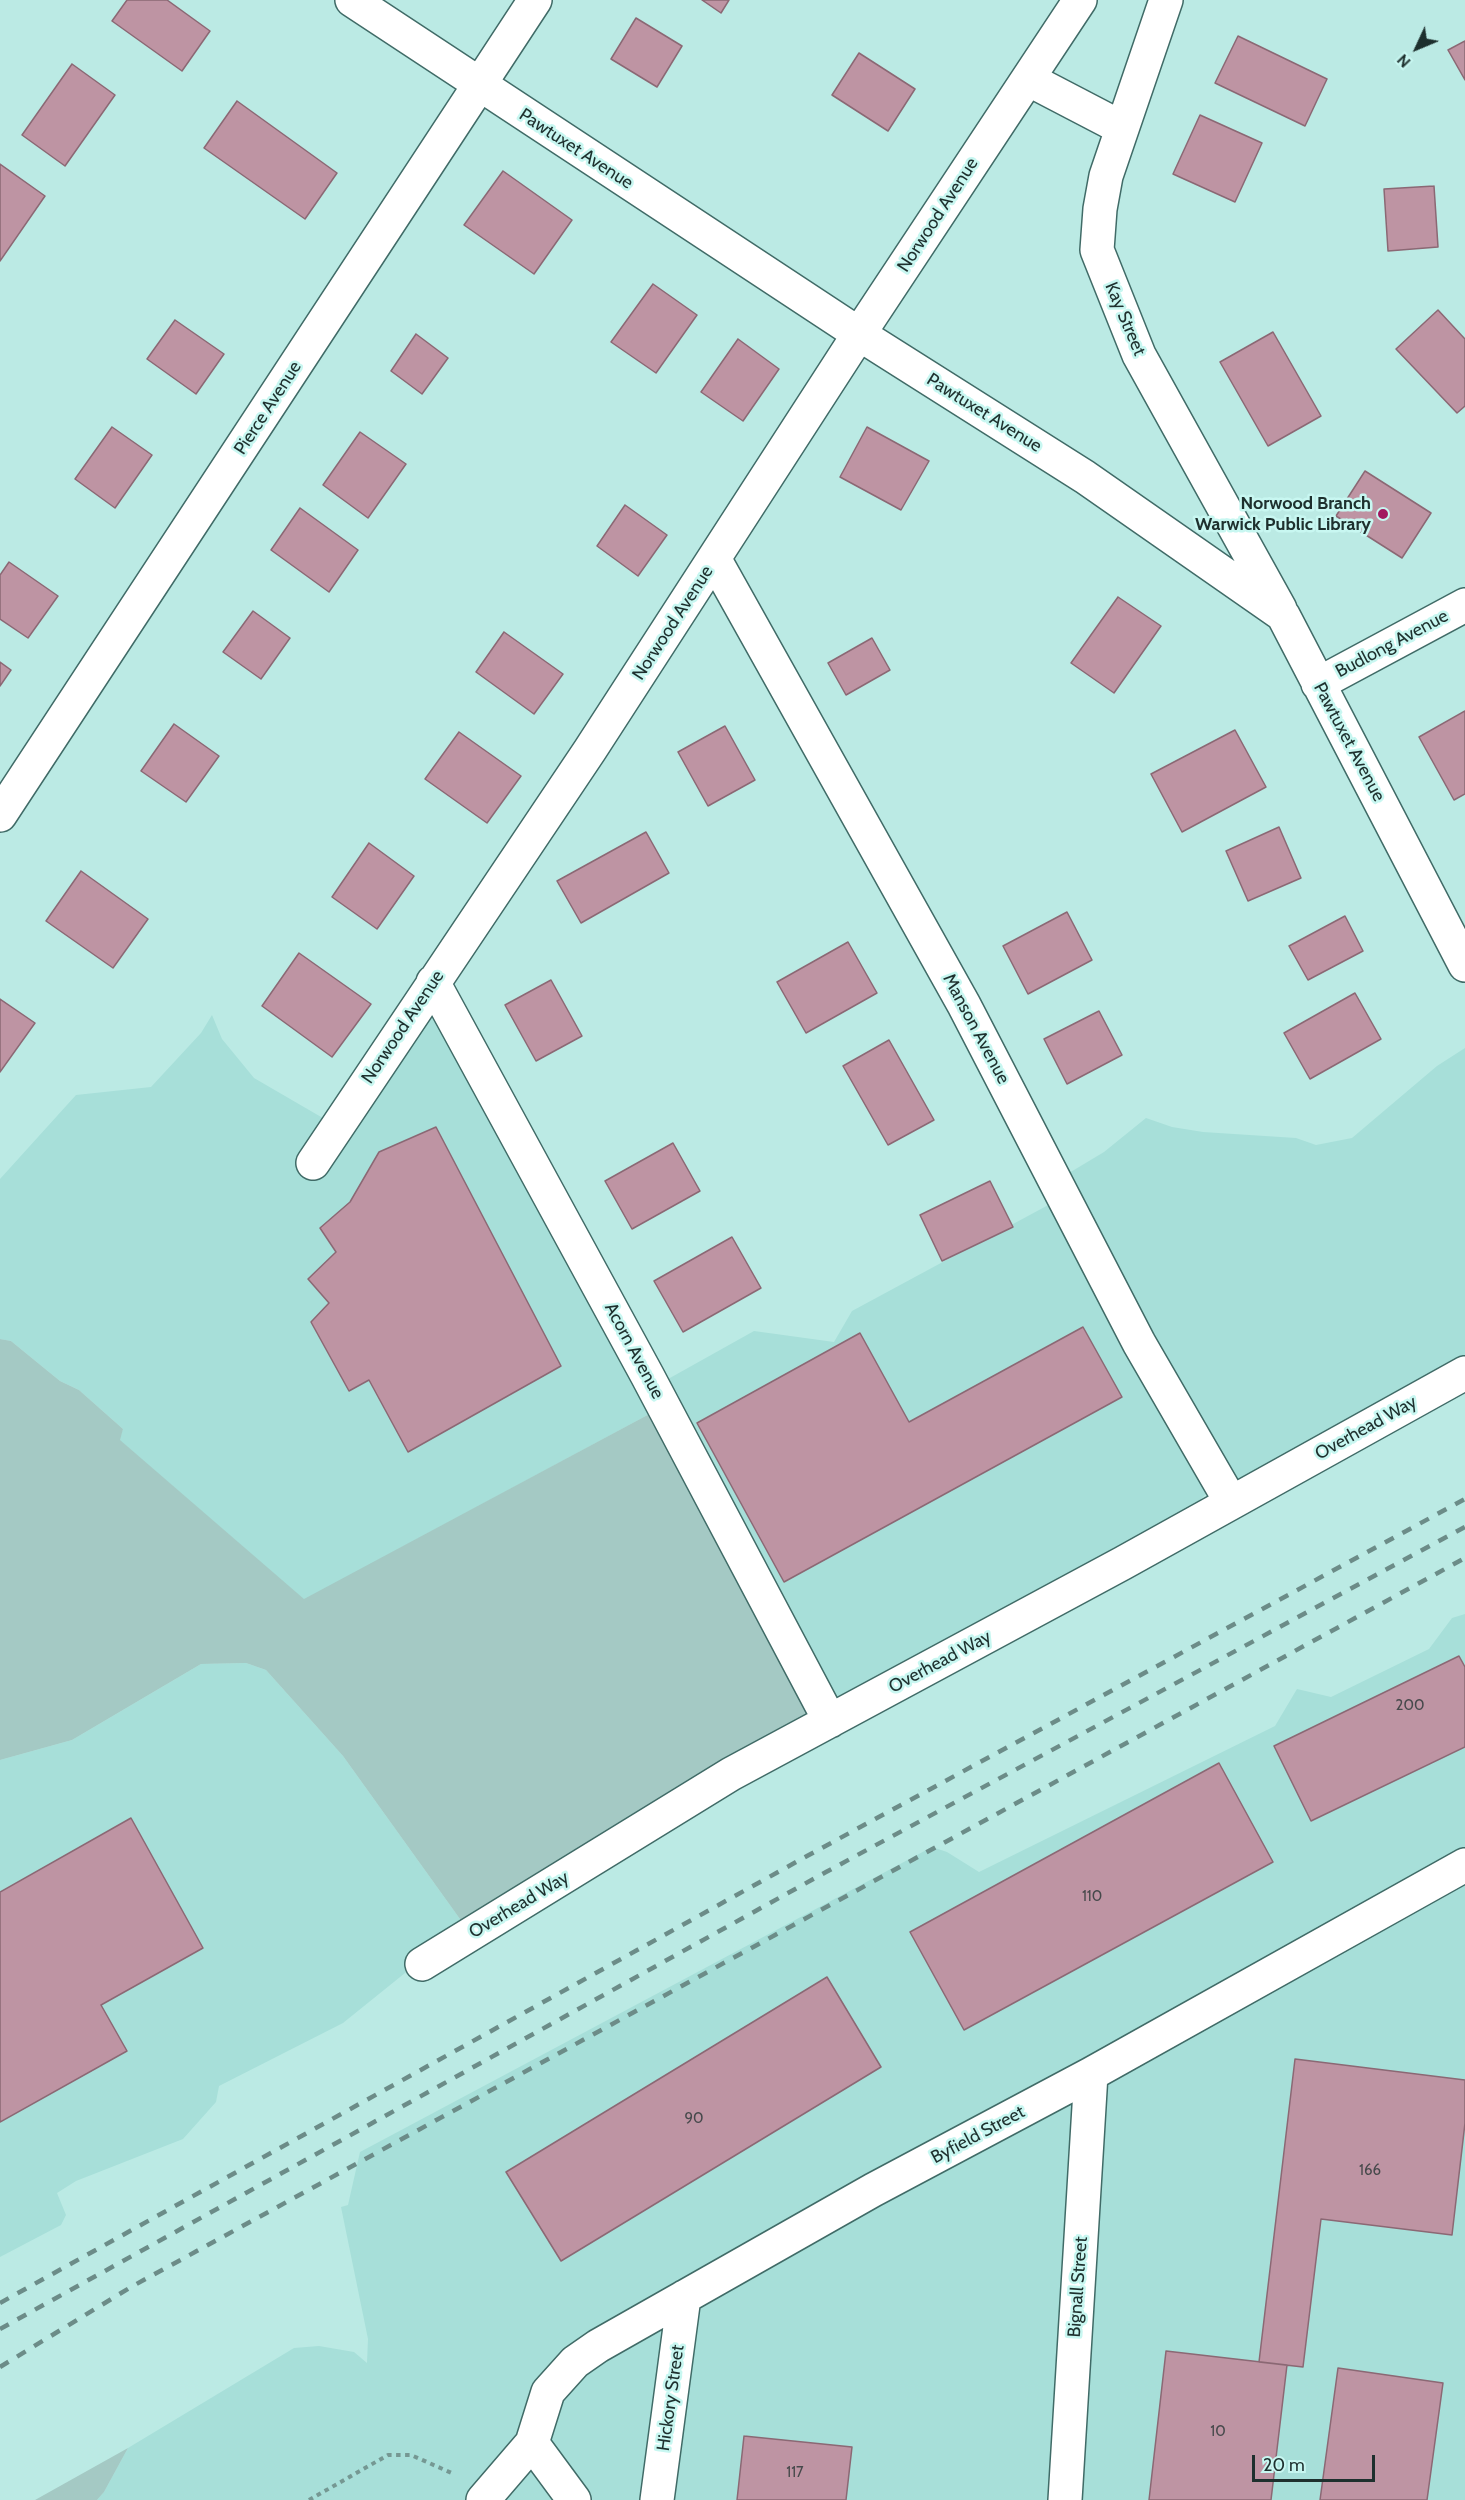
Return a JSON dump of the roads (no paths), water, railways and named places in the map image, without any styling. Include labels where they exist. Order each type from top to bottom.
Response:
[{"type":"street","name":"Pawtuxet Avenue","points":[[352,0],[479,86],[859,334],[1085,477],[1283,615],[1465,965]]},
{"type":"street","name":"Pierce Avenue","points":[[0,815],[535,0]]},
{"type":"street","name":"Norwood Avenue","points":[[313,1163],[715,560],[859,334],[1080,0]]},
{"type":"street","name":"Kay Street","points":[[1166,0],[1106,176],[1100,209],[1097,250],[1139,355],[1283,615]]},
{"type":"street","points":[[1028,79],[1122,128]]},
{"type":"street","name":"Manson Avenue","points":[[715,560],[964,1005],[1139,1343],[1231,1502]]},
{"type":"street","name":"Budlong Avenue","points":[[1318,684],[1465,605]]},
{"type":"street","name":"Acorn Avenue","points":[[433,982],[652,1384],[830,1721]]},
{"type":"street","name":"Overhead Way","points":[[422,1964],[731,1774],[1465,1373]]},
{"type":"street","name":"Byfield Street","points":[[532,2443],[548,2392],[560,2376],[598,2346],[873,2190],[1091,2074],[1465,1865]]},
{"type":"street","name":"Bignall Street","points":[[1065,2500],[1091,2074]]},
{"type":"street","name":"Hickory Street","points":[[657,2500],[684,2297]]},
{"type":"street","points":[[483,2500],[532,2443],[574,2500]]},
{"type":"railway","points":[[0,2303],[807,1856],[1465,1499]]},
{"type":"railway","points":[[0,2329],[826,1872],[1465,1527]]},
{"type":"railway","points":[[0,2367],[131,2287],[1465,1558]]},
{"type":"place","name":"Norwood Branch Warwick Public Library","points":[[1383,514]]}]
